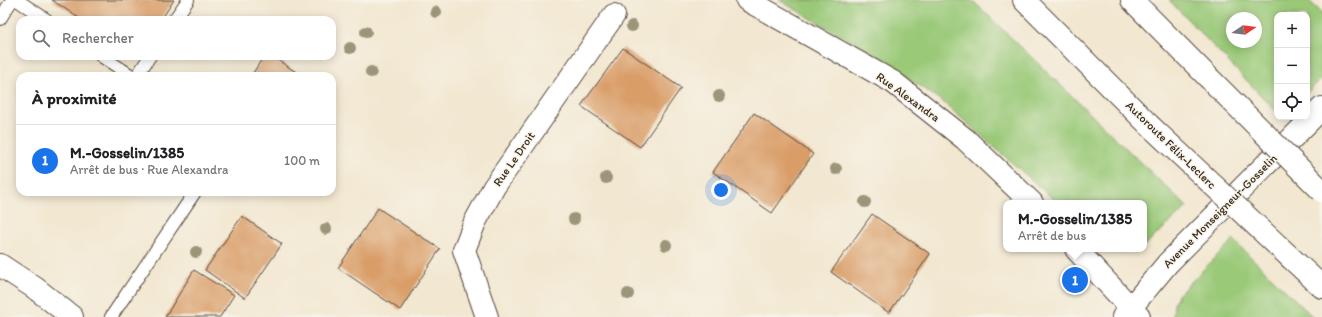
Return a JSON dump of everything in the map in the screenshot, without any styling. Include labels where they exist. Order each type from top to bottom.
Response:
[{"type":"main road","name":"Rue Alexandra","points":[[747,0],[893,82],[964,139],[1029,200]]},
{"type":"main road","name":"Autoroute Félix-Leclerc","points":[[1024,0],[1149,125],[1322,287]]},
{"type":"main road","points":[[1132,0],[1322,191]]},
{"type":"main road","name":"Rue Le Droit","points":[[487,317],[464,250],[475,222],[494,187],[614,15]]},
{"type":"main road","name":"Avenue Monseigneur-Gosselin","points":[[1131,314],[1168,263],[1322,108]]},
{"type":"main road","points":[[1079,252],[1131,314]]},
{"type":"main road","points":[[0,265],[35,288],[72,317]]},
{"type":"lane","points":[[0,19],[12,0]]},
{"type":"lane","points":[[17,0],[41,16]]},
{"type":"lane","points":[[177,16],[188,0]]},
{"type":"lane","points":[[108,60],[126,72]]},
{"type":"lane","points":[[140,72],[147,60]]},
{"type":"lane","points":[[110,317],[191,196]]},
{"type":"green space","points":[[779,0],[972,0],[1187,207],[1147,243],[1147,200],[1055,200],[943,102],[880,58]]},
{"type":"green space","points":[[1169,0],[1308,0],[1322,13],[1322,78],[1310,90],[1310,12],[1274,12],[1274,109]]},
{"type":"green space","points":[[1233,240],[1313,317],[1173,317],[1174,304],[1178,295]]},
{"type":"building","points":[[52,0],[174,0],[164,16],[76,16]]},
{"type":"building","points":[[623,48],[681,88],[640,147],[581,106]]},
{"type":"building","points":[[261,60],[278,60],[296,72],[254,72]]},
{"type":"building","points":[[754,113],[813,154],[772,213],[713,172]]},
{"type":"building","points":[[378,208],[440,249],[400,310],[338,268]]},
{"type":"building","points":[[872,214],[930,254],[889,313],[831,272]]},
{"type":"building","points":[[242,216],[282,244],[245,298],[205,270]]},
{"type":"building","points":[[194,270],[234,295],[220,317],[165,317]]},
{"type":"place","name":"M.-Gosselin/1385","points":[[1075,280]]}]
